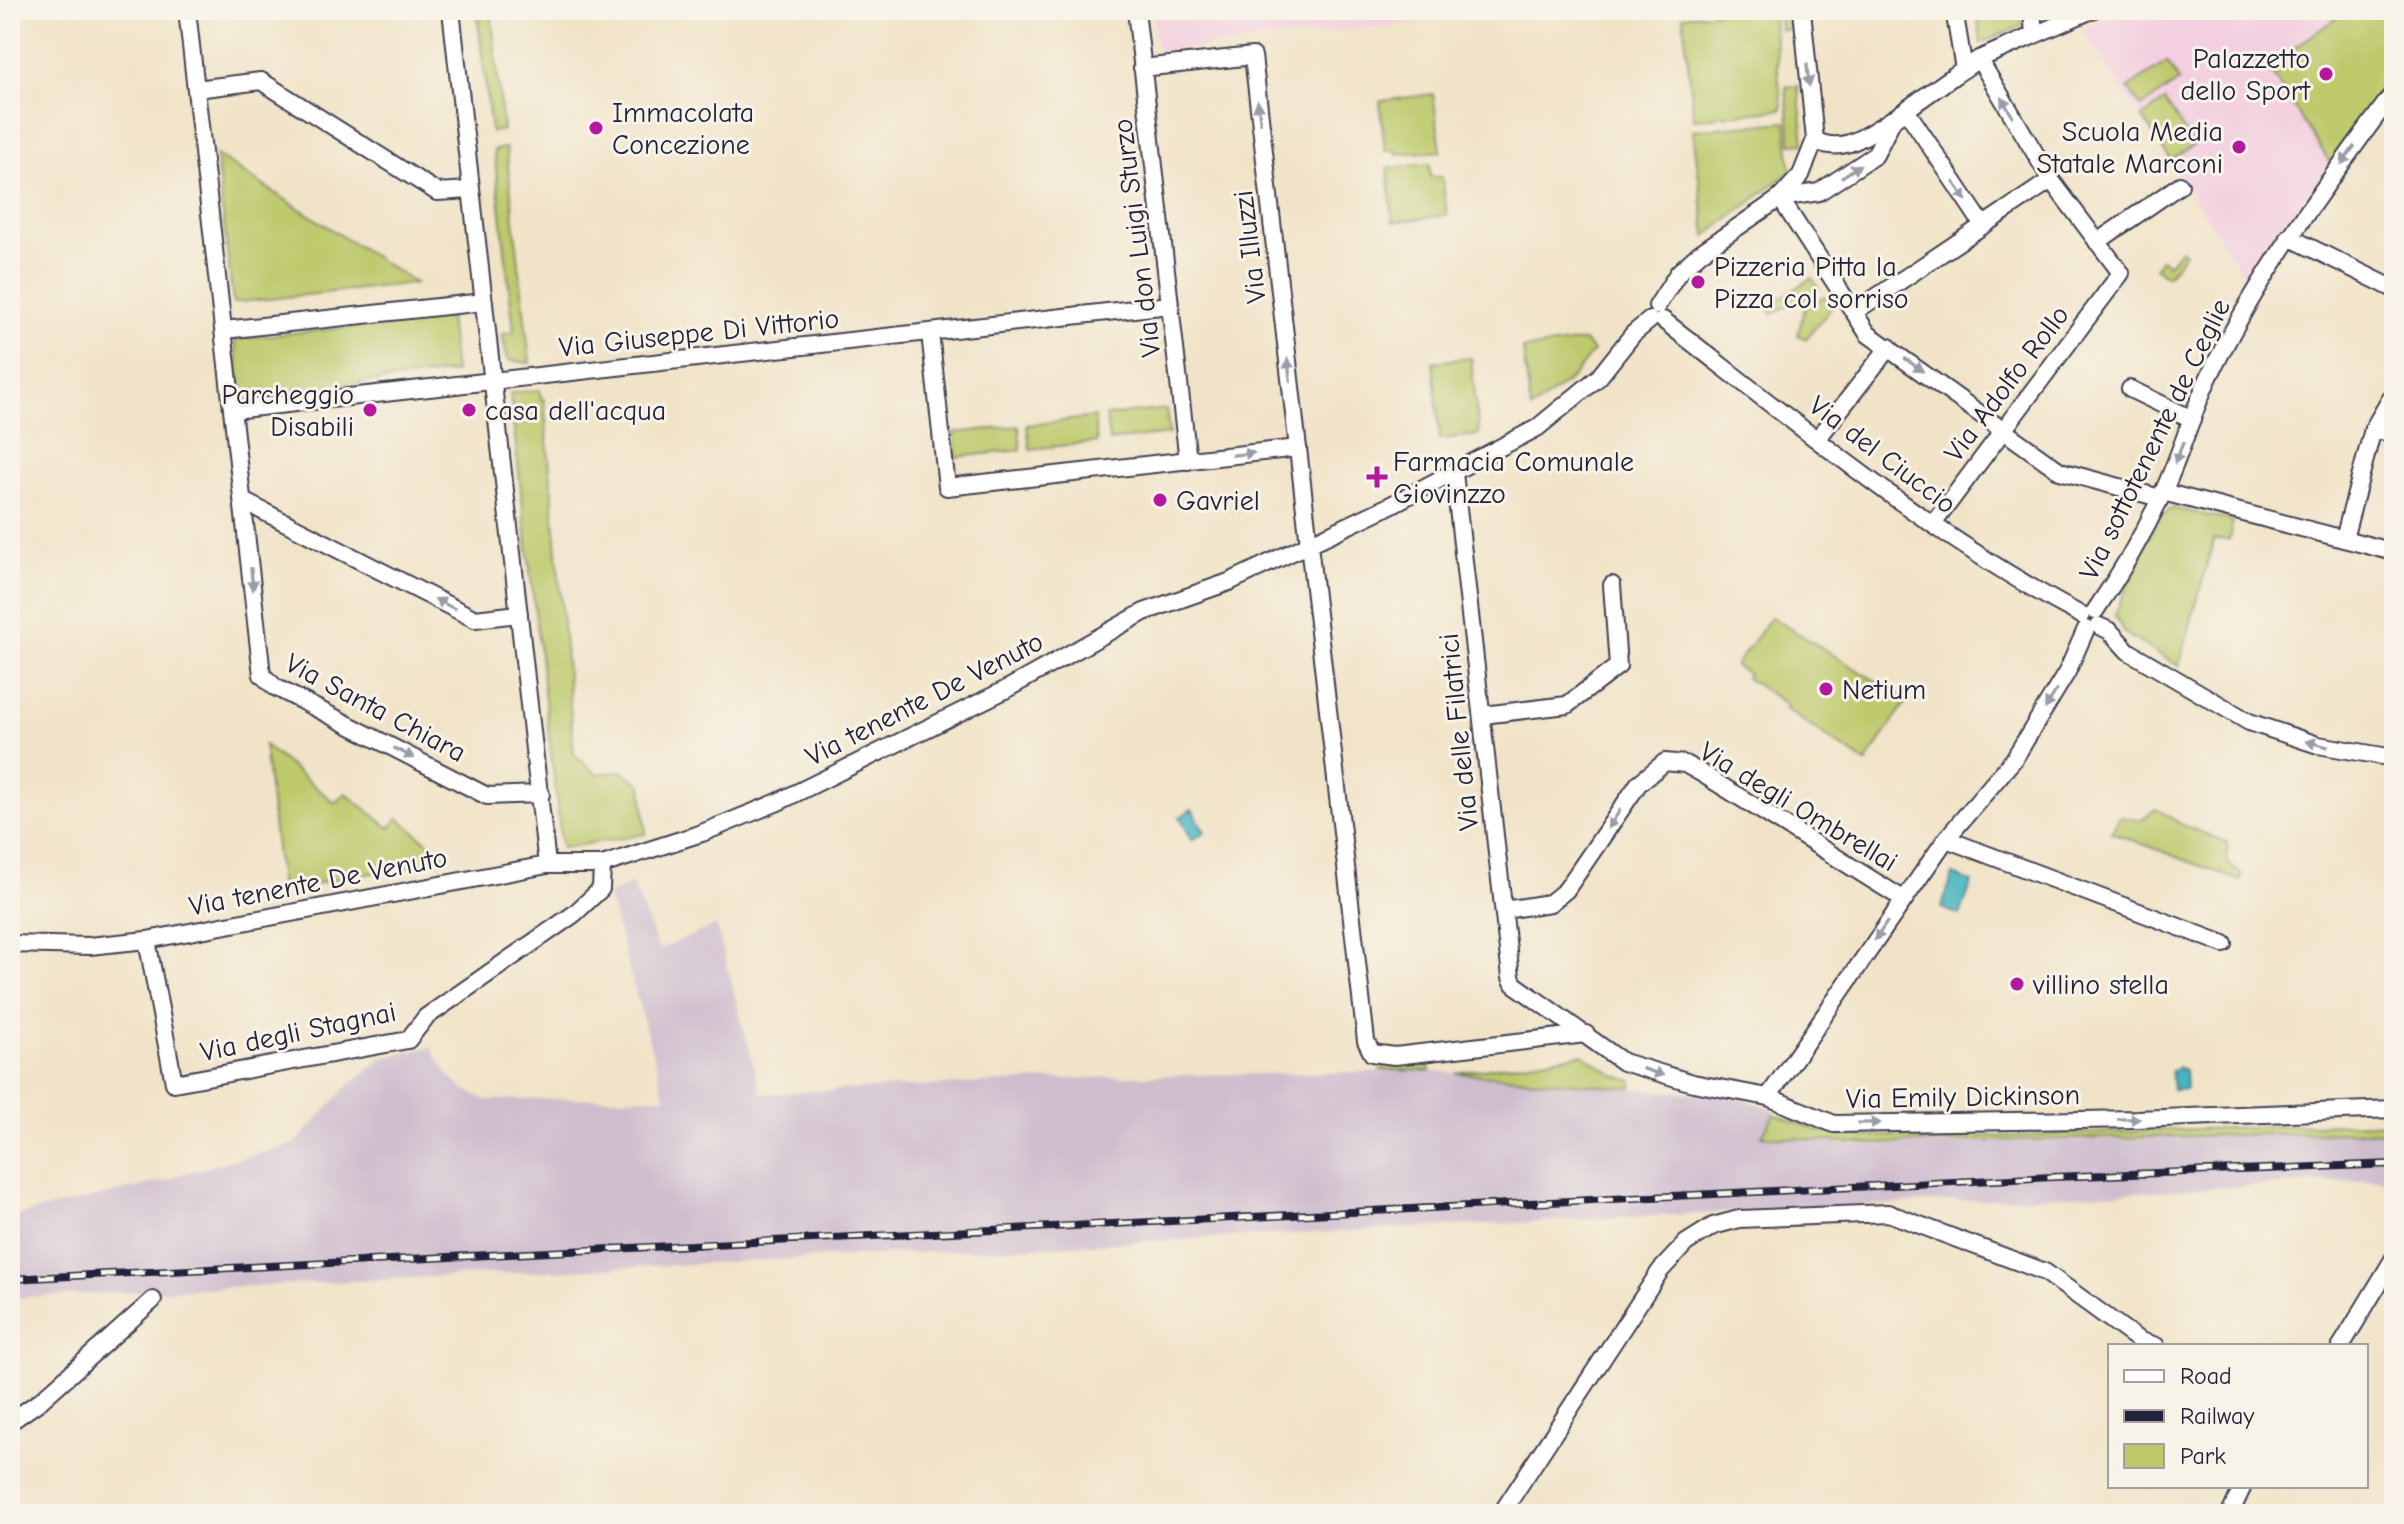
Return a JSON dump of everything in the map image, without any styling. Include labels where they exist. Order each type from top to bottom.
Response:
[{"type":"street","points":[[187,10],[243,501],[475,619],[519,614]]},
{"type":"street","points":[[451,10],[547,865]]},
{"type":"street","name":"Via don Luigi Sturzo","points":[[1136,10],[1188,461]]},
{"type":"street","points":[[1802,10],[1815,140],[1801,175],[1780,198],[1868,334],[2060,471],[2394,552]]},
{"type":"street","points":[[1954,10],[1971,64],[2097,242],[2180,185]]},
{"type":"street","points":[[2032,10],[2034,34]]},
{"type":"street","name":"Via tenente De Venuto","points":[[10,944],[89,946],[147,940],[547,865],[602,865],[702,833],[778,802],[1005,690],[1144,612],[1229,582],[1509,445],[1570,404],[1657,315],[1678,273],[1700,253],[1780,198],[1819,192],[1875,155],[1900,114],[1971,64],[2092,10]]},
{"type":"street","name":"Via Illuzzi","points":[[1142,68],[1253,56],[1311,542],[1364,1027],[1372,1053],[1395,1056],[1586,1034]]},
{"type":"street","points":[[196,89],[261,81],[437,192],[471,190]]},
{"type":"street","name":"Via sottotenente de Ceglie","points":[[2090,620],[2118,579],[2161,495],[2209,377],[2289,237],[2394,92]]},
{"type":"street","points":[[1815,140],[1826,147],[1851,143],[1900,114],[1983,225]]},
{"type":"street","points":[[1854,312],[2051,180]]},
{"type":"street","points":[[2289,237],[2394,289]]},
{"type":"street","name":"Via Adolfo Rollo","points":[[1933,524],[2121,273],[2097,242]]},
{"type":"street","points":[[224,330],[484,302]]},
{"type":"street","name":"Via Giuseppe Di Vittorio","points":[[233,410],[1170,305]]},
{"type":"street","name":"Via del Ciuccio","points":[[1657,315],[1933,524],[2014,580],[2090,620]]},
{"type":"street","points":[[930,333],[947,487],[1298,448]]},
{"type":"street","points":[[1818,438],[1889,347]]},
{"type":"street","points":[[2130,389],[2192,419]]},
{"type":"street","points":[[2344,539],[2373,429],[2394,393]]},
{"type":"street","points":[[2373,429],[2394,434]]},
{"type":"street","name":"Via delle Filatrici","points":[[1454,473],[1514,984]]},
{"type":"street","name":"Via Santa Chiara","points":[[243,501],[262,675],[267,682],[487,796],[541,794]]},
{"type":"street","points":[[1483,715],[1567,705],[1618,666],[1612,585]]},
{"type":"street","points":[[1768,1097],[1946,839],[2014,759],[2067,672],[2090,620],[2110,631],[2128,651],[2249,722],[2318,745],[2394,758]]},
{"type":"street","name":"Via degli Ombrellai","points":[[1504,910],[1550,903],[1566,890],[1639,783],[1665,762],[1685,764],[1701,773],[1903,899]]},
{"type":"street","points":[[1946,839],[2224,944]]},
{"type":"street","name":"Via degli Stagnai","points":[[147,940],[174,1083],[408,1040],[426,1017],[574,914],[601,889],[602,865]]},
{"type":"street","name":"Via Emily Dickinson","points":[[1514,984],[1623,1062],[1693,1083],[1768,1097],[1834,1124],[2137,1119],[2394,1109]]},
{"type":"street","points":[[1501,1514],[1660,1271],[1686,1243],[1713,1226],[1739,1219],[1888,1213],[2045,1272],[2140,1341],[2150,1344]]},
{"type":"street","points":[[2342,1344],[2394,1258]]},
{"type":"street","points":[[10,1422],[40,1401],[153,1300]]},
{"type":"street","points":[[2230,1514],[2242,1488]]},
{"type":"shaded area","points":[[1152,10],[1468,10],[1469,16],[1157,52]]},
{"type":"shaded area","name":"Scuola Media Statale Marconi","points":[[2129,10],[2349,10],[2267,66],[2331,164],[2252,287],[2082,29]]},
{"type":"shaded area","points":[[632,883],[659,950],[716,925],[761,1094],[1129,1076],[1430,1071],[1682,1093],[1727,1093],[1775,1110],[1761,1137],[1867,1146],[2394,1132],[2394,1179],[10,1298],[10,1217],[173,1179],[181,1174],[295,1144],[348,1086],[383,1057],[431,1047],[448,1075],[462,1088],[486,1100],[665,1097],[608,895]]},
{"type":"green space","points":[[477,10],[491,10],[503,130],[491,132]]},
{"type":"green space","points":[[1736,10],[1772,10],[1782,109],[1694,119],[1683,16]]},
{"type":"green space","points":[[1778,10],[1791,10],[1793,29],[1780,30]]},
{"type":"green space","points":[[1977,10],[2022,10],[2024,25],[1981,43]]},
{"type":"green space","points":[[2349,10],[2394,10],[2394,82],[2331,164],[2267,66]]},
{"type":"green space","points":[[2167,62],[2179,81],[2141,107],[2128,88]]},
{"type":"green space","points":[[1798,86],[1804,143],[1791,144],[1786,87]]},
{"type":"green space","points":[[1433,94],[1441,151],[1397,154],[1396,150],[1385,151],[1380,101]]},
{"type":"green space","points":[[2165,101],[2194,145],[2171,160],[2142,117]]},
{"type":"green space","points":[[1786,122],[1791,171],[1706,236],[1693,130]]},
{"type":"green space","points":[[506,148],[530,363],[508,360],[502,334],[514,332],[494,150]]},
{"type":"green space","points":[[216,155],[415,283],[233,303]]},
{"type":"green space","points":[[1430,164],[1430,177],[1442,177],[1447,215],[1393,222],[1388,168]]},
{"type":"green space","points":[[2181,249],[2185,253],[2167,276],[2155,267],[2161,259],[2168,264]]},
{"type":"green space","points":[[1812,278],[1819,289],[1785,308],[1772,313],[1769,310],[1776,301]]},
{"type":"green space","points":[[1824,296],[1832,307],[1806,339],[1798,335],[1804,310]]},
{"type":"green space","points":[[449,317],[455,372],[241,397],[235,339]]},
{"type":"green space","points":[[1584,341],[1593,351],[1573,377],[1531,410],[1523,349]]},
{"type":"green space","points":[[1471,358],[1479,435],[1440,439],[1433,362]]},
{"type":"green space","points":[[540,390],[541,399],[544,399],[574,754],[596,774],[622,771],[642,785],[646,834],[562,848],[510,393]]},
{"type":"green space","points":[[1166,409],[1169,434],[1109,441],[1106,416]]},
{"type":"green space","points":[[1094,417],[1097,442],[1030,449],[1027,425]]},
{"type":"green space","points":[[1019,426],[1021,450],[956,457],[954,433]]},
{"type":"green space","points":[[2173,508],[2233,521],[2229,540],[2214,539],[2179,666],[2124,633],[2115,615],[2156,520]]},
{"type":"green space","name":"Netium","points":[[1771,617],[1907,700],[1866,763],[1785,709],[1787,705],[1746,678],[1748,674],[1735,666]]},
{"type":"green space","points":[[264,745],[335,803],[345,793],[390,828],[398,818],[448,859],[281,890]]},
{"type":"green space","points":[[2156,809],[2187,827],[2227,842],[2228,863],[2242,876],[2240,881],[2111,832],[2120,817],[2140,820]]},
{"type":"green space","points":[[1583,1054],[1614,1075],[1632,1081],[1632,1088],[1456,1073]]},
{"type":"green space","points":[[1428,1060],[1430,1071],[1381,1070],[1384,1065]]},
{"type":"green space","points":[[1774,1114],[1820,1131],[1852,1136],[2012,1136],[2394,1122],[2394,1131],[1869,1144],[1762,1136]]},
{"type":"water","points":[[1192,809],[1205,832],[1192,840],[1180,817]]},
{"type":"water","points":[[1953,875],[1972,882],[1960,915],[1941,908]]},
{"type":"water","points":[[2178,1067],[2185,1070],[2186,1089],[2173,1090],[2171,1071]]},
{"type":"railway","points":[[10,1279],[2052,1177],[2394,1164]]},
{"type":"place","name":"Palazzetto dello Sport","points":[[2326,74]]},
{"type":"place","name":"Immacolata Concezione","points":[[596,128]]},
{"type":"place","name":"Scuola Media Statale Marconi","points":[[2239,147]]},
{"type":"place","name":"Pizzeria Pitta la Pizza col sorriso","points":[[1698,282]]},
{"type":"place","name":"Parcheggio Disabili","points":[[370,410]]},
{"type":"place","name":"casa dell'acqua","points":[[469,410]]},
{"type":"place","name":"Farmacia Comunale Giovinzzo","points":[[1377,477]]},
{"type":"place","name":"Gavriel","points":[[1160,500]]},
{"type":"place","name":"Netium","points":[[1826,689]]},
{"type":"place","name":"villino stella","points":[[2017,984]]}]
